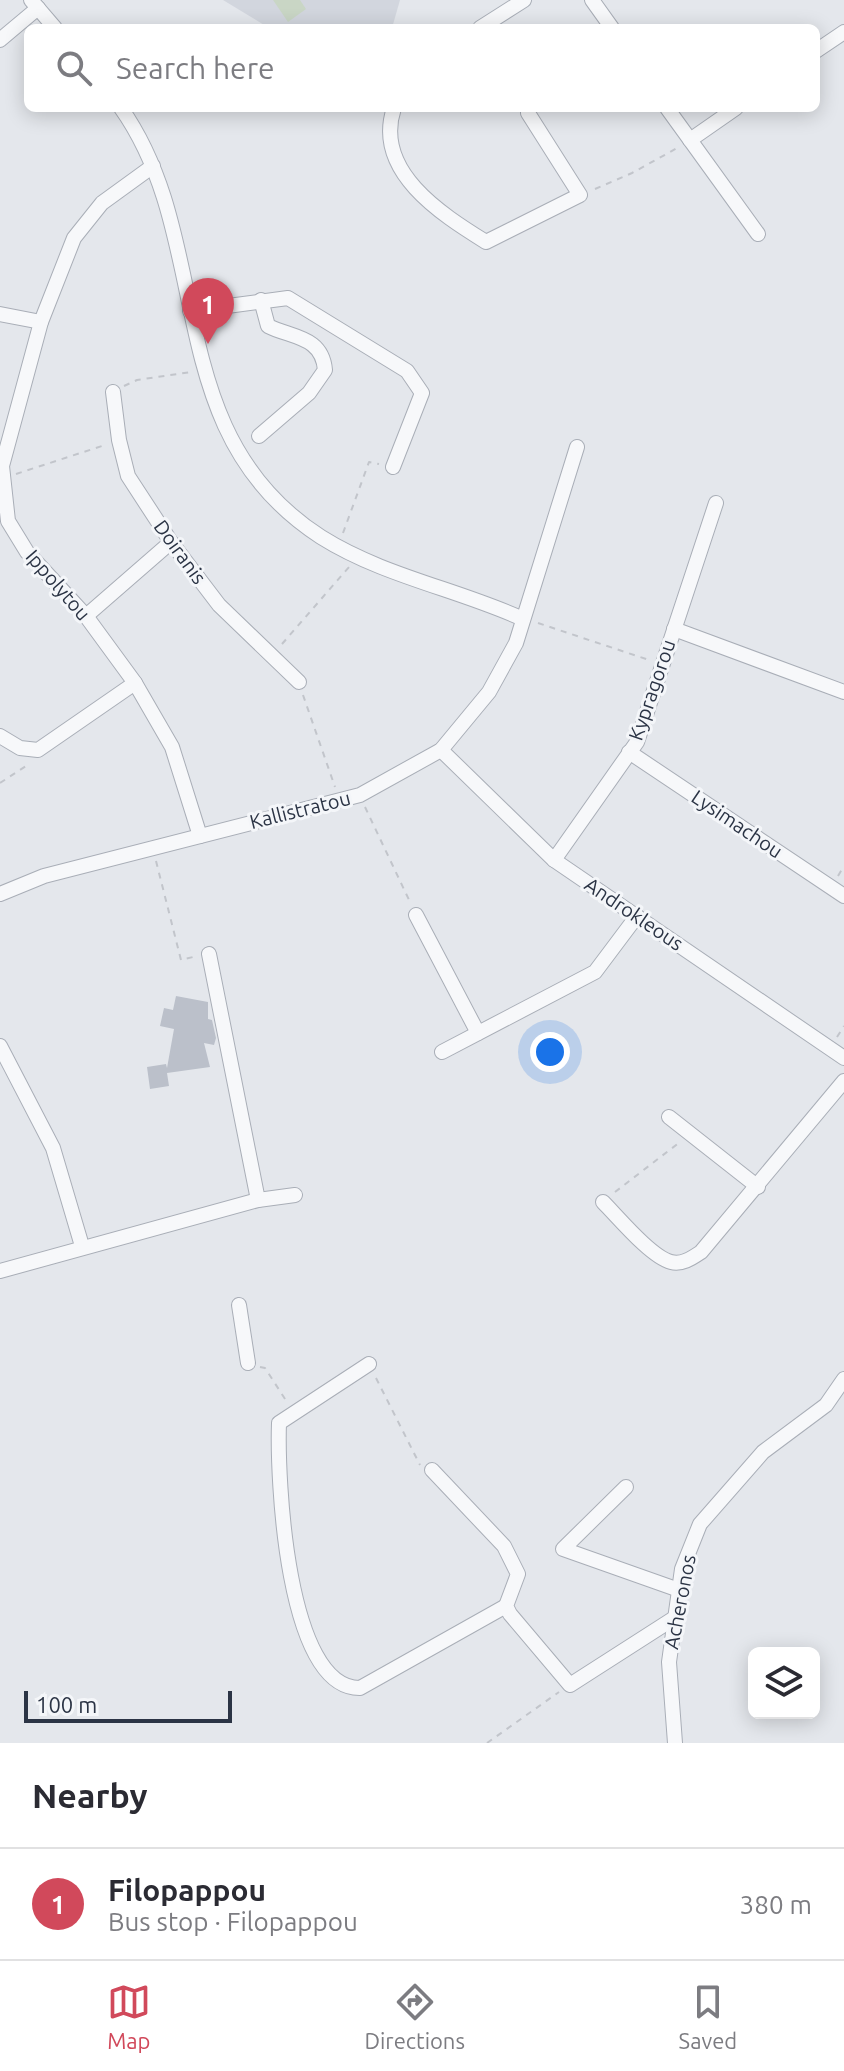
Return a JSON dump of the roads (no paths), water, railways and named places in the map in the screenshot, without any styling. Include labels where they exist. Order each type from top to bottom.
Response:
[{"type":"street","points":[[486,24],[524,0]]},
{"type":"street","points":[[592,0],[609,24]]},
{"type":"street","points":[[0,40],[34,4],[52,24]]},
{"type":"street","points":[[820,48],[844,32]]},
{"type":"street","points":[[124,112],[137,131],[153,166],[211,398],[239,453],[271,497],[338,546],[358,556],[523,619]]},
{"type":"street","points":[[393,112],[389,123],[396,163],[436,211],[486,242],[580,195],[528,113]]},
{"type":"street","points":[[670,112],[758,234]]},
{"type":"street","points":[[690,140],[730,112]]},
{"type":"street","name":"Ippolytou","points":[[153,166],[102,203],[74,238],[41,322],[2,466],[8,521],[27,552],[86,616],[135,683],[172,747],[200,836]]},
{"type":"street","points":[[190,311],[288,298],[407,371],[422,393],[393,467]]},
{"type":"street","points":[[259,436],[309,393],[325,370],[324,356],[308,339],[268,326],[261,300]]},
{"type":"street","points":[[0,314],[41,322]]},
{"type":"street","name":"Doiranis","points":[[113,392],[119,440],[128,476],[171,542],[219,605],[299,682]]},
{"type":"street","name":"Kallistratou","points":[[0,894],[44,876],[360,795],[441,750],[489,692],[516,643],[577,447]]},
{"type":"street","name":"Kypragorou","points":[[554,860],[637,742],[716,503]]},
{"type":"street","points":[[86,616],[171,542]]},
{"type":"street","points":[[674,629],[844,692]]},
{"type":"street","points":[[0,736],[20,748],[38,750],[135,683]]},
{"type":"street","name":"Androkleous","points":[[441,750],[554,860],[844,1058]]},
{"type":"street","name":"Lysimachou","points":[[629,752],[844,896]]},
{"type":"street","points":[[416,915],[478,1033]]},
{"type":"street","points":[[442,1052],[595,972],[637,916]]},
{"type":"street","points":[[209,954],[258,1200]]},
{"type":"street","points":[[1,1050],[53,1148],[82,1246]]},
{"type":"street","points":[[603,1202],[656,1254],[671,1262],[686,1262],[701,1252],[758,1187],[844,1081]]},
{"type":"street","points":[[669,1117],[758,1187]]},
{"type":"street","points":[[0,1271],[258,1200],[295,1195]]},
{"type":"street","points":[[239,1305],[248,1363]]},
{"type":"street","points":[[369,1364],[279,1423],[277,1462],[294,1600],[326,1673],[345,1688],[360,1688],[506,1606],[518,1574],[504,1546],[432,1470]]},
{"type":"street","name":"Acheronos","points":[[675,1743],[669,1662],[682,1569],[700,1524],[763,1452],[826,1405],[844,1379]]},
{"type":"street","points":[[626,1487],[563,1549],[679,1590]]},
{"type":"street","points":[[506,1606],[570,1685],[676,1617]]},
{"type":"place","name":"Filopappou","points":[[208,344]]}]
